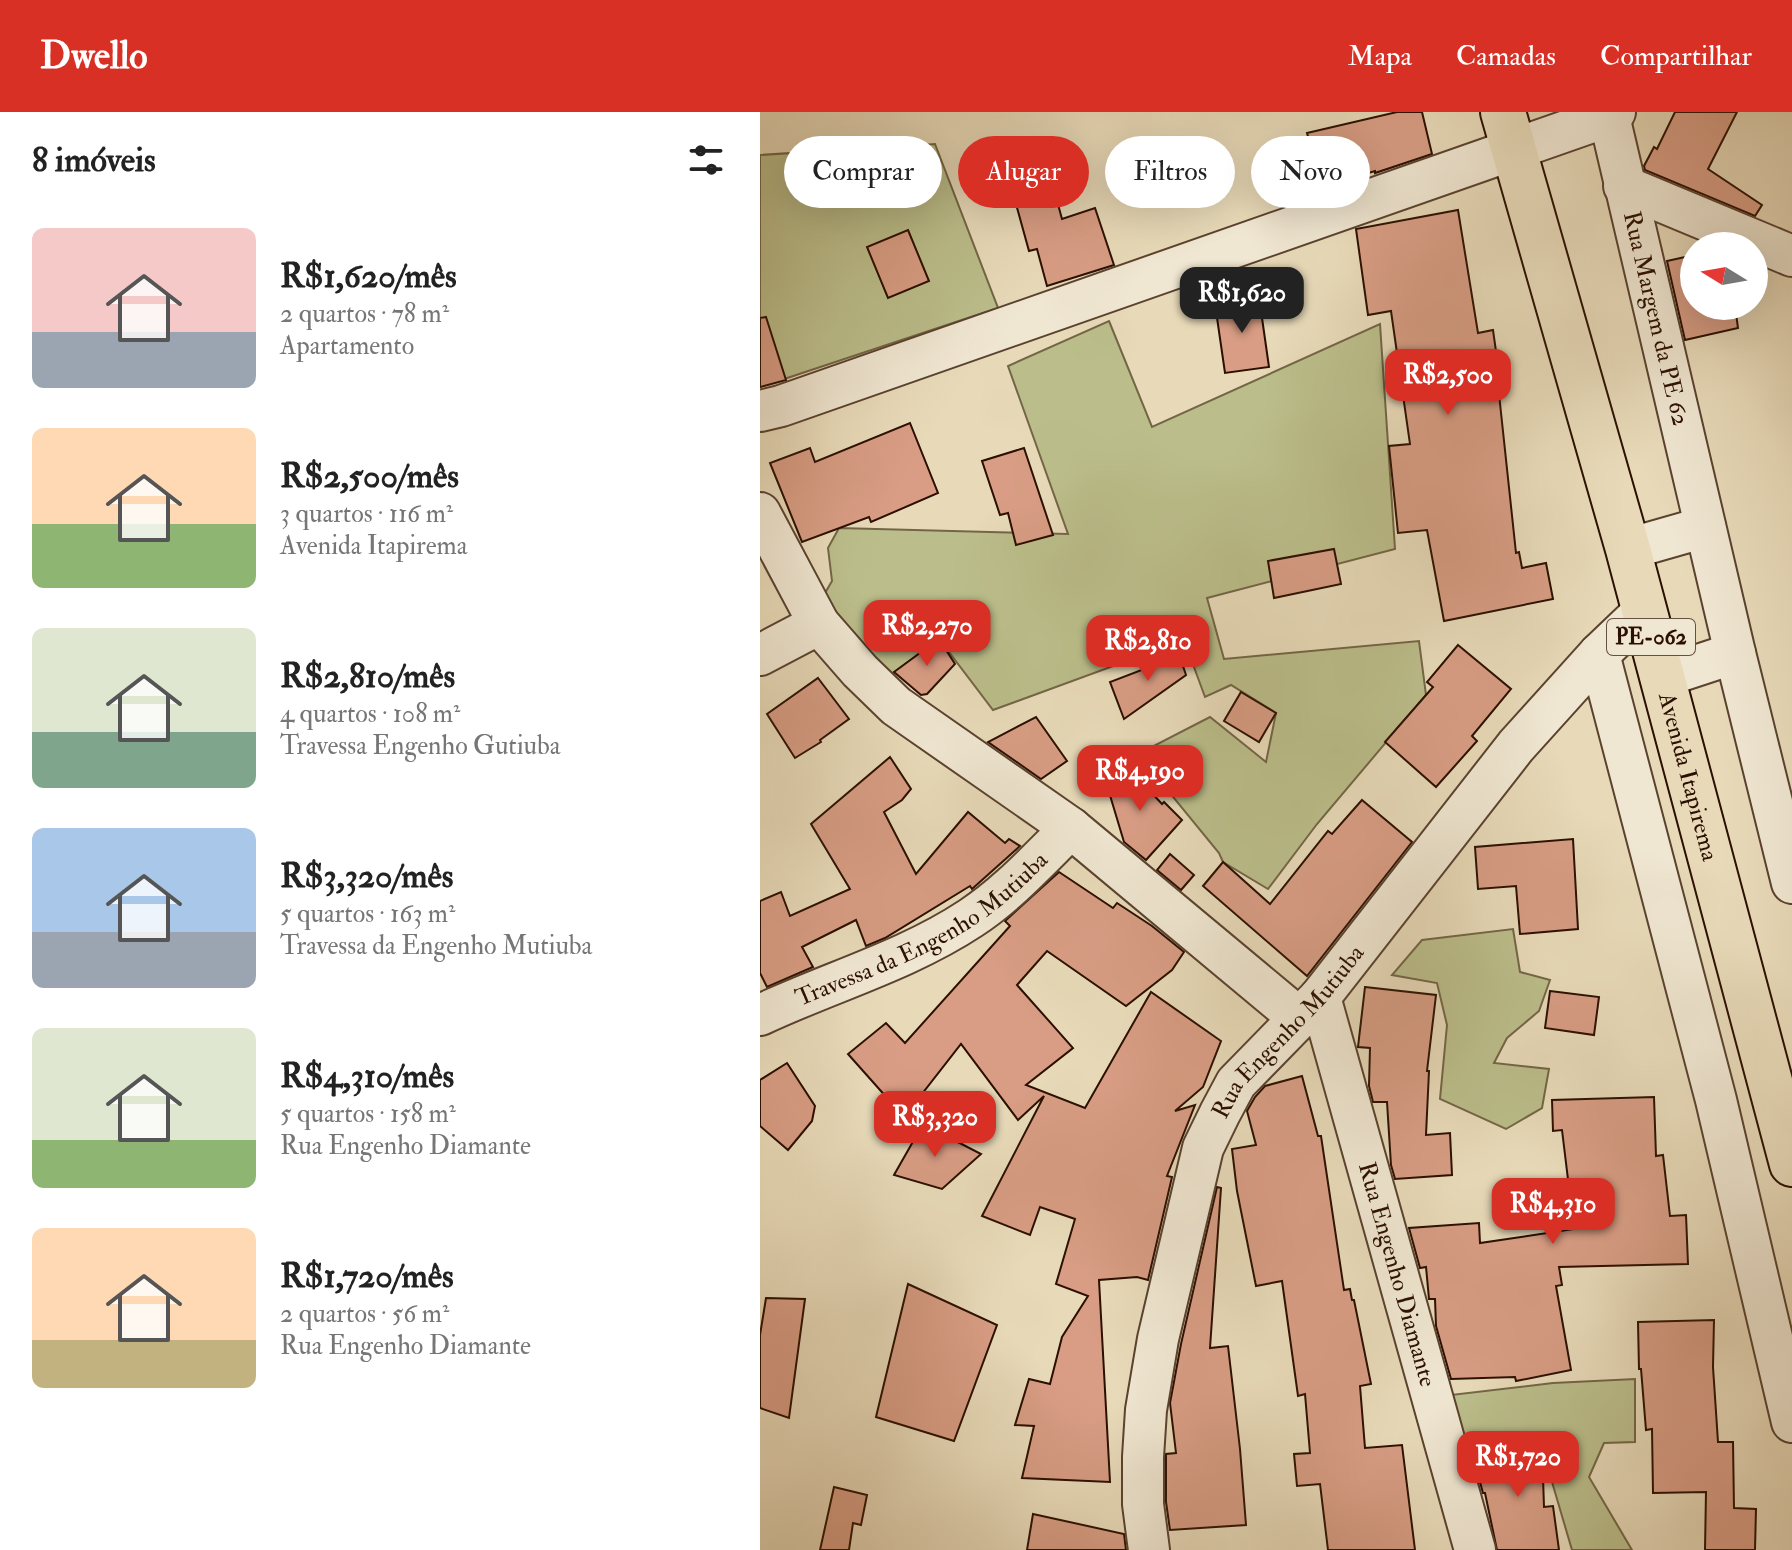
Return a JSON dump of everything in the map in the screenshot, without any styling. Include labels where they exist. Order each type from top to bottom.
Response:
[{"type":"main road","name":"Avenida Itapirema","points":[[1508,131],[1628,549],[1792,1161]]},
{"type":"street","points":[[760,411],[811,396],[1508,131],[1611,113]]},
{"type":"street","name":"Rua Margem da PE 62","points":[[1611,113],[1624,186],[1792,883]]},
{"type":"street","points":[[1624,186],[1792,256]]},
{"type":"street","points":[[760,513],[819,624],[896,706],[1071,828],[1310,1007]]},
{"type":"street","points":[[1628,549],[1705,527]]},
{"type":"street","name":"Rua Engenho Mutiuba","points":[[1149,1550],[1143,1504],[1143,1457],[1146,1410],[1158,1339],[1203,1148],[1236,1083],[1310,1007],[1516,746],[1599,654],[1644,611]]},
{"type":"street","points":[[760,655],[819,624]]},
{"type":"street","points":[[1662,677],[1735,653]]},
{"type":"street","points":[[1599,654],[1716,1100],[1792,1422]]},
{"type":"street","name":"Travessa da Engenho Mutiuba","points":[[760,1015],[910,953],[970,919],[1003,895],[1071,828]]},
{"type":"street","name":"Rua Engenho Diamante","points":[[1310,1007],[1475,1550]]},
{"type":"green space","points":[[784,153],[784,208],[942,208],[942,162],[998,308],[760,387],[760,155]]},
{"type":"green space","points":[[1109,321],[1152,427],[1380,324],[1395,549],[1207,598],[1224,659],[1419,641],[1426,695],[1317,824],[1268,889],[1223,862],[1219,853],[1138,754],[1210,717],[1266,762],[1276,713],[1231,685],[1205,697],[1184,640],[993,710],[939,639],[887,678],[821,600],[832,581],[828,548],[839,528],[1068,534],[1008,366]]},
{"type":"green space","points":[[1513,929],[1520,972],[1550,980],[1539,1011],[1507,1038],[1494,1063],[1549,1069],[1542,1108],[1506,1129],[1440,1099],[1447,1025],[1437,983],[1392,975],[1422,940]]},
{"type":"green space","points":[[1635,1379],[1635,1442],[1604,1443],[1589,1477],[1632,1550],[1572,1550],[1542,1448],[1458,1441],[1442,1396],[1553,1383]]},
{"type":"building","points":[[1397,112],[1422,112],[1432,154],[1370,172],[1370,136],[1308,136],[1307,133]]},
{"type":"building","points":[[1675,112],[1737,112],[1708,169],[1762,205],[1755,216],[1645,170],[1644,166],[1654,147],[1657,149]]},
{"type":"building","points":[[1017,208],[1059,208],[1062,219],[1095,208],[1114,265],[1047,286],[1037,249],[1029,251]]},
{"type":"building","points":[[1458,210],[1478,333],[1493,330],[1516,553],[1519,552],[1522,568],[1546,563],[1553,599],[1444,621],[1427,530],[1398,533],[1389,446],[1410,444],[1391,311],[1368,315],[1356,229]]},
{"type":"building","points":[[908,230],[929,281],[888,298],[867,247]]},
{"type":"building","points":[[1680,258],[1680,318],[1667,261]]},
{"type":"building","points":[[1259,297],[1269,367],[1225,373],[1215,304]]},
{"type":"building","points":[[766,317],[786,380],[760,387],[760,318]]},
{"type":"building","points":[[1680,320],[1737,320],[1738,328],[1685,340]]},
{"type":"building","points":[[910,423],[938,493],[871,522],[869,517],[802,542],[770,463],[810,448],[815,462]]},
{"type":"building","points":[[1024,448],[1053,535],[1016,545],[1008,513],[1000,515],[982,461]]},
{"type":"building","points":[[1334,549],[1341,584],[1274,598],[1268,561]]},
{"type":"building","points":[[939,639],[955,664],[927,694],[921,695],[894,672]]},
{"type":"building","points":[[1458,645],[1511,689],[1472,736],[1477,741],[1436,787],[1385,742],[1433,687],[1427,682]]},
{"type":"building","points":[[1178,651],[1186,675],[1124,719],[1110,682],[1147,668],[1145,662]]},
{"type":"building","points":[[818,678],[849,719],[795,758],[767,714]]},
{"type":"building","points":[[1241,692],[1276,713],[1259,742],[1224,721]]},
{"type":"building","points":[[1036,717],[1067,761],[1041,779],[988,742]]},
{"type":"building","points":[[890,757],[911,789],[902,800],[884,812],[916,874],[968,812],[1005,843],[1009,839],[1020,846],[972,889],[970,886],[885,938],[866,946],[856,920],[802,947],[813,967],[767,987],[760,973],[760,901],[781,892],[790,916],[850,889],[811,824]]},
{"type":"building","points":[[1125,764],[1162,804],[1164,802],[1182,820],[1146,860],[1124,842],[1106,782]]},
{"type":"building","points":[[1362,800],[1412,842],[1307,976],[1203,886],[1223,862],[1270,904],[1328,831],[1332,834]]},
{"type":"building","points":[[1573,839],[1578,929],[1520,934],[1516,886],[1478,889],[1475,847]]},
{"type":"building","points":[[1170,854],[1194,875],[1181,890],[1157,870]]},
{"type":"building","points":[[1059,872],[1113,908],[1117,903],[1184,952],[1172,970],[1126,1006],[1047,951],[1017,985],[1073,1048],[1026,1085],[1085,1108],[1151,992],[1221,1041],[1203,1087],[1175,1111],[1195,1105],[1167,1176],[1172,1177],[1148,1280],[1137,1277],[1099,1280],[1110,1482],[1022,1478],[1034,1426],[1015,1425],[1029,1379],[1050,1384],[1062,1337],[1088,1296],[1056,1284],[1075,1219],[1040,1207],[1030,1235],[982,1216],[1044,1096],[1018,1120],[961,1044],[904,1117],[848,1054],[886,1023],[905,1043],[1010,926],[1005,921]]},
{"type":"building","points":[[1365,987],[1436,995],[1427,1071],[1426,1135],[1450,1133],[1452,1175],[1395,1179],[1391,1165],[1387,1102],[1373,1102],[1369,1086],[1370,1048],[1358,1047]]},
{"type":"building","points":[[1550,991],[1599,997],[1594,1035],[1545,1028]]},
{"type":"building","points":[[787,1063],[815,1106],[812,1121],[788,1150],[760,1126],[760,1080]]},
{"type":"building","points":[[1302,1076],[1318,1136],[1321,1136],[1344,1290],[1350,1289],[1354,1300],[1371,1384],[1360,1386],[1365,1448],[1402,1445],[1415,1550],[1328,1550],[1320,1484],[1297,1486],[1294,1454],[1310,1453],[1305,1394],[1298,1396],[1282,1281],[1256,1286],[1232,1149],[1256,1145],[1247,1111],[1265,1086]]},
{"type":"building","points":[[1654,1097],[1656,1156],[1663,1155],[1670,1216],[1686,1215],[1688,1264],[1559,1267],[1562,1285],[1556,1286],[1571,1370],[1516,1381],[1515,1377],[1451,1379],[1436,1326],[1435,1299],[1429,1299],[1426,1267],[1420,1268],[1409,1228],[1479,1223],[1480,1243],[1574,1229],[1562,1130],[1553,1131],[1552,1100]]},
{"type":"building","points":[[923,1124],[981,1154],[942,1189],[894,1175]]},
{"type":"building","points":[[1217,1187],[1221,1188],[1210,1348],[1228,1346],[1246,1525],[1170,1530],[1166,1502],[1166,1454],[1176,1453],[1170,1403]]},
{"type":"building","points":[[908,1284],[997,1325],[954,1441],[876,1417]]},
{"type":"building","points":[[766,1298],[805,1299],[789,1418],[760,1408],[760,1335]]},
{"type":"building","points":[[1714,1320],[1713,1367],[1718,1442],[1733,1442],[1734,1508],[1756,1509],[1755,1550],[1705,1550],[1706,1492],[1653,1493],[1652,1429],[1646,1430],[1639,1369],[1638,1322]]},
{"type":"building","points":[[1542,1447],[1544,1507],[1553,1506],[1559,1550],[1497,1550],[1480,1482],[1478,1451]]},
{"type":"building","points":[[834,1487],[867,1495],[861,1525],[853,1523],[849,1550],[820,1550]]},
{"type":"building","points":[[1033,1514],[1124,1534],[1126,1550],[1027,1550]]}]
